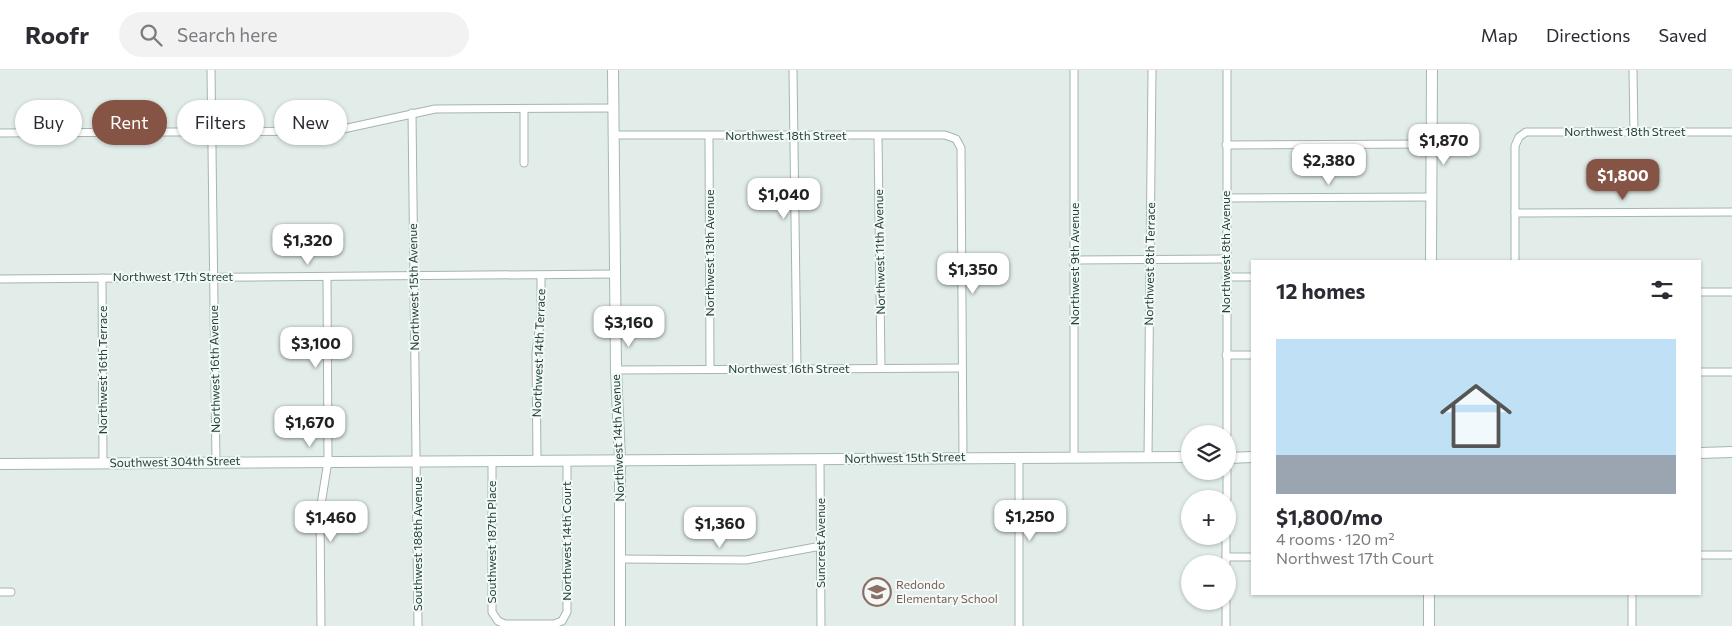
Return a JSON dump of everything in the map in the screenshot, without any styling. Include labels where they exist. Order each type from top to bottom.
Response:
[{"type":"street","name":"Northwest 16th Avenue","points":[[211,70],[211,100]]},
{"type":"street","name":"Northwest 14th Avenue","points":[[614,70],[616,370],[620,459],[620,626]]},
{"type":"street","points":[[793,70],[797,369]]},
{"type":"street","name":"Northwest 9th Avenue","points":[[1074,70],[1074,458]]},
{"type":"street","name":"Northwest 8th Terrace","points":[[1148,457],[1152,70]]},
{"type":"street","name":"Northwest 8th Avenue","points":[[1227,425],[1226,145],[1228,70]]},
{"type":"street","points":[[1431,260],[1432,70]]},
{"type":"street","points":[[1634,70],[1634,132]]},
{"type":"street","points":[[264,132],[334,131],[435,109],[614,108]]},
{"type":"street","points":[[524,109],[524,162]]},
{"type":"street","name":"Northwest 15th Avenue","points":[[412,113],[413,276],[418,461]]},
{"type":"street","points":[[0,134],[177,132]]},
{"type":"street","name":"Northwest 18th Street","points":[[1515,213],[1515,146],[1518,137],[1526,132],[1732,132]]},
{"type":"street","name":"Northwest 18th Street","points":[[614,135],[709,137],[945,135],[956,139],[961,148],[962,368]]},
{"type":"street","name":"Northwest 11th Avenue","points":[[878,136],[881,368]]},
{"type":"street","name":"Northwest 13th Avenue","points":[[709,137],[710,368]]},
{"type":"street","points":[[1226,145],[1431,144]]},
{"type":"street","name":"Northwest 16th Avenue","points":[[212,145],[216,462]]},
{"type":"street","points":[[1226,198],[1431,197]]},
{"type":"street","points":[[1515,260],[1515,213],[1732,212]]},
{"type":"street","points":[[1075,260],[1226,260]]},
{"type":"street","name":"Northwest 17th Street","points":[[0,278],[616,274]]},
{"type":"street","name":"Northwest 14th Terrace","points":[[536,460],[536,353],[541,316],[541,275]]},
{"type":"street","points":[[1226,277],[1251,276]]},
{"type":"street","points":[[321,626],[320,511],[328,461],[326,277]]},
{"type":"street","name":"Northwest 16th Terrace","points":[[102,278],[103,463]]},
{"type":"street","points":[[1701,292],[1732,292]]},
{"type":"street","points":[[1226,355],[1251,355]]},
{"type":"street","points":[[962,368],[963,458]]},
{"type":"street","name":"Northwest 16th Street","points":[[616,370],[962,368]]},
{"type":"street","points":[[1701,372],[1732,372]]},
{"type":"street","points":[[1701,453],[1732,452]]},
{"type":"street","name":"Northwest 15th Street","points":[[620,459],[1181,457]]},
{"type":"street","points":[[1236,458],[1251,457]]},
{"type":"street","points":[[1019,458],[1019,626]]},
{"type":"street","name":"Southwest 304th Street","points":[[0,464],[620,459]]},
{"type":"street","name":"Suncrest Avenue","points":[[820,459],[821,626]]},
{"type":"street","name":"Southwest 187th Place","points":[[492,460],[492,612],[498,621]]},
{"type":"street","name":"Northwest 14th Court","points":[[498,621],[505,624],[554,624],[562,621],[567,612],[567,460]]},
{"type":"street","name":"Southwest 188th Avenue","points":[[418,461],[418,626]]},
{"type":"street","points":[[621,559],[746,560],[821,546]]},
{"type":"street","points":[[1701,555],[1732,555]]},
{"type":"street","points":[[1236,559],[1251,557]]},
{"type":"street","points":[[0,592],[11,592]]},
{"type":"street","points":[[1429,595],[1429,626]]},
{"type":"street","points":[[1632,595],[1632,626]]},
{"type":"street","points":[[1226,610],[1226,626]]},
{"type":"place","name":"Redondo Elementary School","points":[[877,592]]}]
